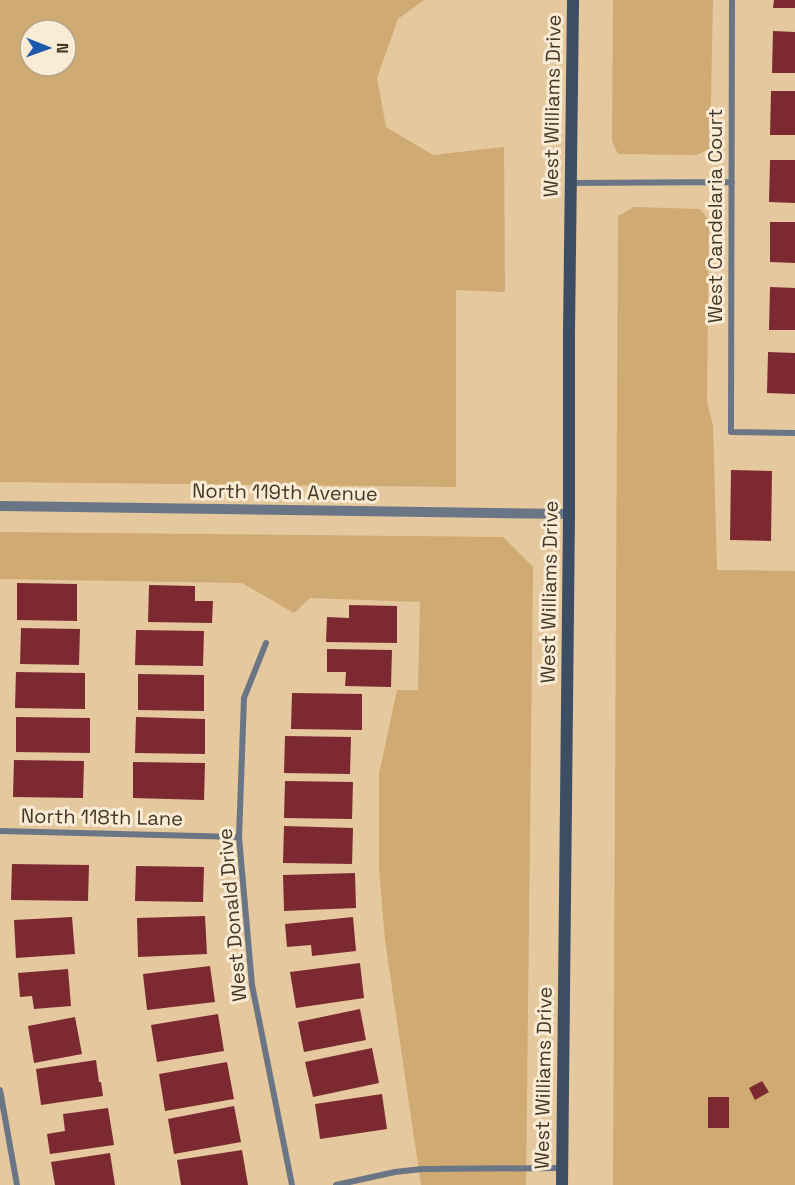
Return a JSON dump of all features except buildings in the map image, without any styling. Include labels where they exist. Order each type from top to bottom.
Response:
[{"type":"main road","name":"West Williams Drive","points":[[561,1185],[573,0]]},
{"type":"street","name":"West Candelaria Court","points":[[732,0],[731,432],[795,433]]},
{"type":"street","points":[[571,183],[732,182]]},
{"type":"street","name":"North 119th Avenue","points":[[0,506],[569,514]]},
{"type":"street","name":"West Donald Drive","points":[[266,643],[244,698],[239,837],[252,985],[292,1185]]},
{"type":"street","name":"North 118th Lane","points":[[0,831],[239,837]]},
{"type":"street","points":[[0,1090],[17,1185]]},
{"type":"street","points":[[0,1138],[9,1136]]},
{"type":"street","points":[[336,1185],[422,1168],[562,1168]]},
{"type":"shaded area","points":[[0,0],[424,0],[398,19],[377,78],[386,127],[433,155],[504,147],[505,292],[456,290],[456,487],[0,482]]},
{"type":"shaded area","points":[[613,0],[713,0],[710,148],[697,155],[618,154],[612,141]]},
{"type":"shaded area","points":[[634,207],[700,209],[709,220],[707,401],[713,426],[717,570],[795,571],[795,1185],[613,1185],[618,216]]},
{"type":"shaded area","points":[[0,532],[503,537],[533,567],[526,1185],[421,1185],[385,940],[379,869],[379,774],[397,690],[418,690],[420,602],[310,598],[294,613],[242,583],[0,579]]}]
